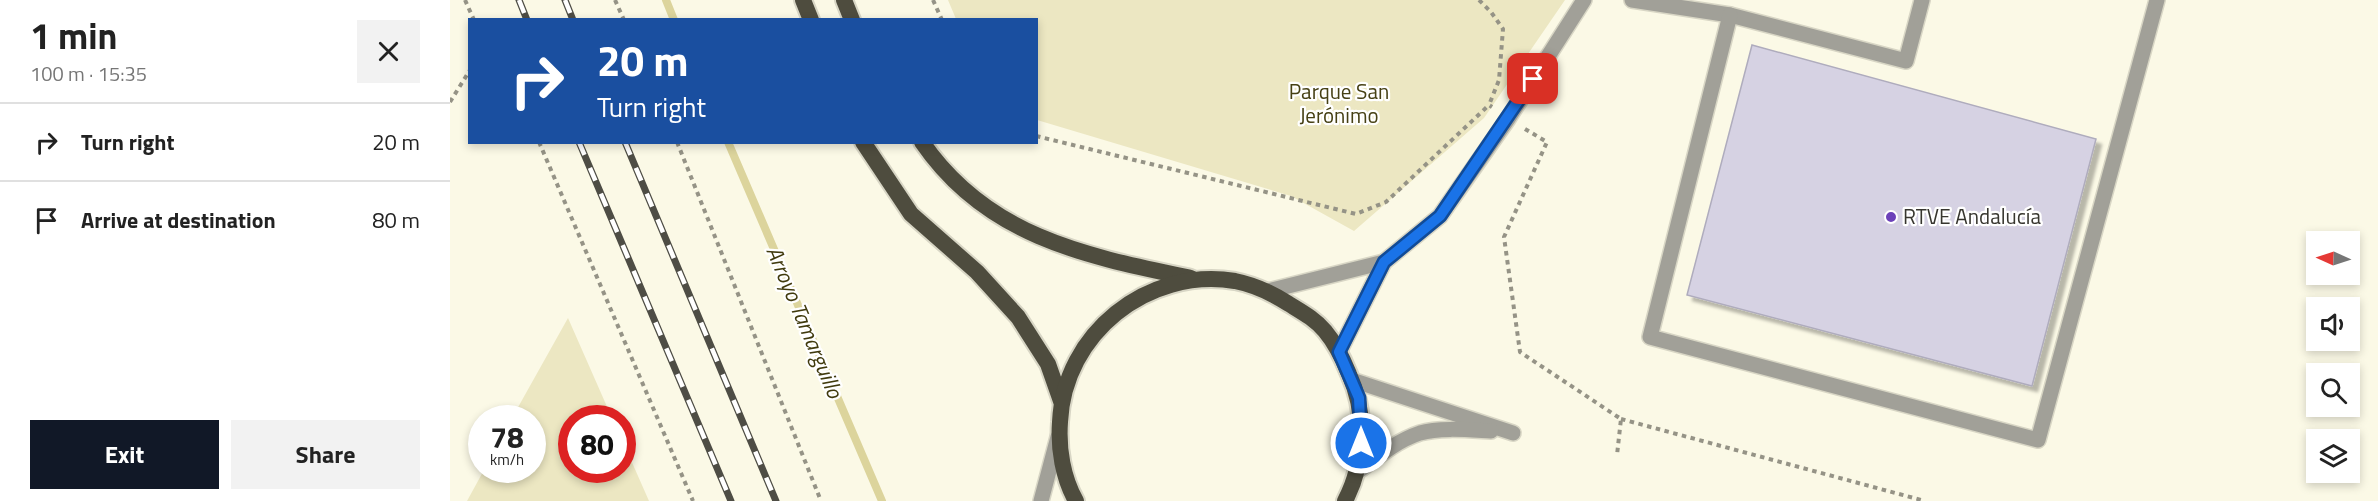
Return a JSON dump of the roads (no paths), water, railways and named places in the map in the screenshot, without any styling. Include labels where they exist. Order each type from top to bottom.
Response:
[{"type":"highway","points":[[803,0],[810,18]]},
{"type":"highway","points":[[844,0],[851,18]]},
{"type":"highway","points":[[864,144],[911,214],[977,272],[1018,317],[1048,364],[1062,402]]},
{"type":"highway","points":[[923,144],[938,165],[982,205],[1016,226],[1071,249],[1119,263],[1201,280],[1235,281],[1268,291],[1309,315],[1325,331],[1339,352],[1359,398],[1361,443],[1356,472],[1345,501]]},
{"type":"highway","points":[[1076,501],[1062,464],[1059,434],[1066,381],[1075,363],[1092,337],[1114,314],[1141,297],[1170,285],[1201,280]]},
{"type":"street","points":[[1339,352],[1384,262],[1440,216],[1508,119],[1584,0]]},
{"type":"street","points":[[1632,0],[1730,15],[1906,61],[1922,0]]},
{"type":"street","points":[[1730,15],[1650,337],[2038,440],[2157,0]]},
{"type":"street","points":[[1268,291],[1384,262]]},
{"type":"street","points":[[1352,380],[1514,432],[1462,429],[1421,432],[1389,448],[1356,472]]},
{"type":"street","points":[[1041,501],[1059,434]]},
{"type":"waterway","name":"Arroyo Tamarguillo","points":[[666,0],[673,18]]},
{"type":"waterway","name":"Arroyo Tamarguillo","points":[[729,144],[882,501]]},
{"type":"railway","points":[[519,0],[526,18]]},
{"type":"railway","points":[[565,0],[572,18]]},
{"type":"railway","points":[[580,144],[731,501]]},
{"type":"railway","points":[[626,144],[776,501]]},
{"type":"place","name":"RTVE Andalucía","points":[[1891,217]]},
{"type":"park label","name":"Parque San Jerónimo","points":[[1339,104]]}]
